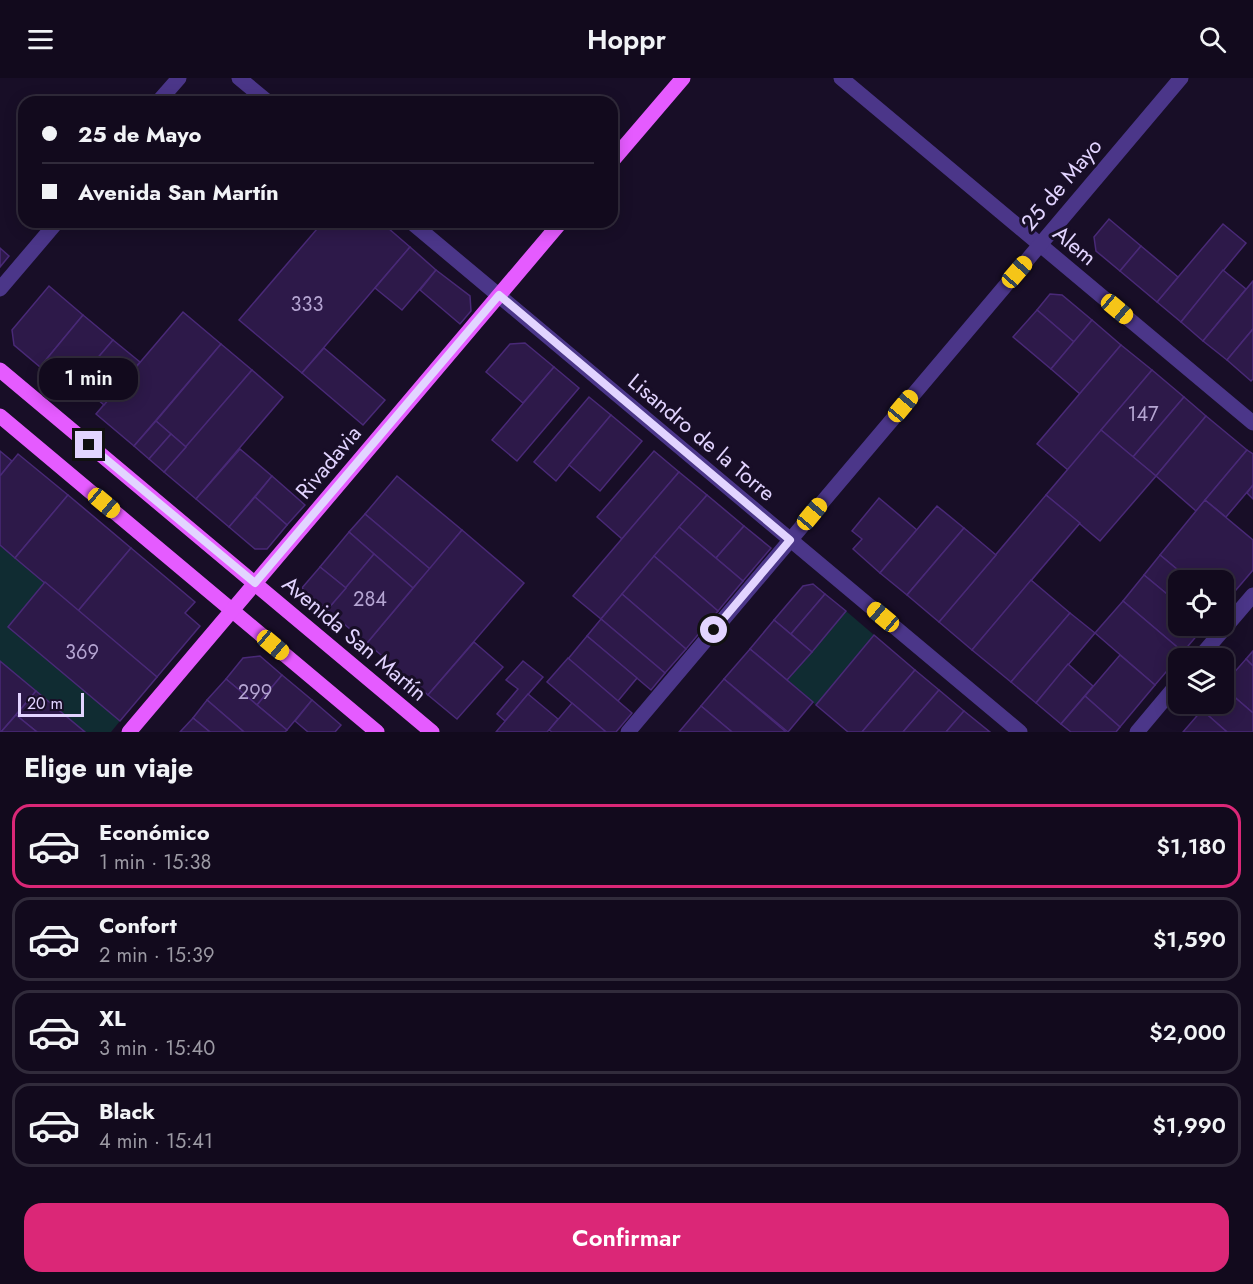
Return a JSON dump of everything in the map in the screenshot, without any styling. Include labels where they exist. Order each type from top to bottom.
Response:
[{"type":"main road","points":[[618,154],[682,78]]},
{"type":"main road","name":"Rivadavia","points":[[129,732],[556,228]]},
{"type":"main road","name":"Avenida San Martín","points":[[0,370],[432,732]]},
{"type":"main road","points":[[0,416],[377,732]]},
{"type":"street","points":[[163,96],[179,78]]},
{"type":"street","points":[[239,78],[261,96]]},
{"type":"street","name":"Alem","points":[[842,78],[1253,423]]},
{"type":"street","name":"25 de Mayo","points":[[628,732],[1181,78]]},
{"type":"street","points":[[0,289],[52,228]]},
{"type":"street","name":"Lisandro de la Torre","points":[[418,228],[1020,732]]},
{"type":"street","points":[[1208,648],[1253,595]]},
{"type":"street","points":[[1137,732],[1168,695]]},
{"type":"green space","points":[[0,545],[45,582],[8,627],[120,721],[111,732],[85,732],[0,661]]},
{"type":"green space","points":[[846,611],[874,635],[816,705],[787,680]]},
{"type":"building","points":[[1109,219],[1141,246],[1120,271],[1096,251],[1094,237]]},
{"type":"building","points":[[1223,224],[1246,243],[1181,322],[1157,302]]},
{"type":"building","points":[[318,228],[388,228],[410,247],[302,373],[239,320]]},
{"type":"building","points":[[1141,246],[1178,277],[1157,302],[1120,271]]},
{"type":"building","points":[[410,247],[436,270],[402,310],[375,288]]},
{"type":"building","points":[[0,248],[9,256],[0,267]]},
{"type":"building","points":[[436,270],[470,296],[471,311],[460,324],[420,290]]},
{"type":"building","points":[[1223,270],[1246,289],[1203,341],[1181,322]]},
{"type":"building","points":[[1253,281],[1253,329],[1227,360],[1203,341]]},
{"type":"building","points":[[49,286],[83,315],[40,367],[14,345],[12,330]]},
{"type":"building","points":[[1050,294],[1062,295],[1092,320],[1074,342],[1037,310]]},
{"type":"building","points":[[1037,310],[1074,342],[1051,369],[1013,337]]},
{"type":"building","points":[[183,312],[221,344],[134,446],[96,414]]},
{"type":"building","points":[[83,315],[113,340],[69,392],[40,367]]},
{"type":"building","points":[[1092,320],[1121,345],[1080,394],[1051,369]]},
{"type":"building","points":[[1253,329],[1253,379],[1251,381],[1227,360]]},
{"type":"building","points":[[113,340],[140,362],[104,405],[77,382]]},
{"type":"building","points":[[525,343],[554,367],[523,403],[486,372],[510,344]]},
{"type":"building","points":[[221,344],[252,370],[186,447],[156,421]]},
{"type":"building","points":[[1121,345],[1152,370],[1068,470],[1037,444]]},
{"type":"building","points":[[324,348],[385,400],[363,425],[302,373]]},
{"type":"building","points":[[554,367],[579,388],[517,461],[492,440]]},
{"type":"building","points":[[252,370],[283,397],[196,499],[164,472]]},
{"type":"building","points":[[1152,370],[1184,397],[1133,457],[1101,430]]},
{"type":"building","points":[[589,397],[611,415],[556,481],[534,462]]},
{"type":"building","points":[[1184,397],[1206,416],[1156,476],[1133,457]]},
{"type":"building","points":[[611,415],[642,441],[600,491],[569,465]]},
{"type":"building","points":[[1206,416],[1247,450],[1196,511],[1156,476]]},
{"type":"building","points":[[156,421],[171,434],[149,459],[134,446]]},
{"type":"building","points":[[1101,430],[1156,476],[1100,541],[1046,495]]},
{"type":"building","points":[[171,434],[186,447],[164,472],[149,459]]},
{"type":"building","points":[[240,449],[272,476],[229,527],[196,499]]},
{"type":"building","points":[[1247,450],[1253,454],[1253,485],[1226,517],[1205,500]]},
{"type":"building","points":[[0,451],[12,461],[0,476]]},
{"type":"building","points":[[654,451],[679,472],[622,539],[597,517]]},
{"type":"building","points":[[18,454],[68,495],[15,558],[0,545],[0,476]]},
{"type":"building","points":[[679,472],[707,495],[601,619],[573,596]]},
{"type":"building","points":[[272,476],[305,505],[287,525],[255,497]]},
{"type":"building","points":[[397,476],[462,530],[430,569],[365,514]]},
{"type":"building","points":[[1253,485],[1253,499],[1247,493]]},
{"type":"building","points":[[68,495],[131,548],[78,611],[15,558]]},
{"type":"building","points":[[707,495],[744,526],[716,558],[679,527]]},
{"type":"building","points":[[1046,495],[1080,523],[972,650],[939,622]]},
{"type":"building","points":[[255,497],[287,525],[267,549],[255,549],[229,527]]},
{"type":"building","points":[[879,498],[917,530],[880,573],[853,549],[862,539],[852,531]]},
{"type":"building","points":[[1205,500],[1253,540],[1253,570],[1234,592],[1234,570],[1178,570],[1160,555]]},
{"type":"building","points":[[937,506],[964,528],[907,595],[880,573]]},
{"type":"building","points":[[365,514],[430,569],[413,588],[349,532]]},
{"type":"building","points":[[744,526],[771,548],[743,581],[716,558]]},
{"type":"building","points":[[679,527],[743,581],[718,611],[654,556]]},
{"type":"building","points":[[964,528],[996,555],[939,622],[907,595]]},
{"type":"building","points":[[462,530],[524,583],[428,695],[367,643]]},
{"type":"building","points":[[349,532],[374,554],[346,588],[320,567]]},
{"type":"building","points":[[131,548],[195,602],[185,613],[200,626],[157,677],[78,611]]},
{"type":"building","points":[[374,554],[413,588],[367,643],[327,610]]},
{"type":"building","points":[[1160,555],[1178,570],[1168,570],[1168,595],[1144,575]]},
{"type":"building","points":[[654,556],[718,611],[686,649],[622,594]]},
{"type":"building","points":[[320,567],[346,588],[327,610],[302,588]]},
{"type":"building","points":[[1144,575],[1168,595],[1168,636],[1197,636],[1186,648],[1178,648],[1123,601]]},
{"type":"building","points":[[1031,580],[1070,613],[1011,682],[972,650]]},
{"type":"building","points":[[45,582],[157,677],[120,721],[8,627]]},
{"type":"building","points":[[813,584],[825,594],[791,634],[774,620],[803,586]]},
{"type":"building","points":[[622,594],[686,649],[665,673],[601,619]]},
{"type":"building","points":[[825,594],[846,611],[812,652],[791,634]]},
{"type":"building","points":[[1123,601],[1178,648],[1168,648],[1168,670],[1155,685],[1095,633]]},
{"type":"building","points":[[1070,613],[1095,633],[1036,703],[1011,682]]},
{"type":"building","points":[[601,619],[665,673],[651,690],[587,636]]},
{"type":"building","points":[[774,620],[812,652],[787,680],[750,649]]},
{"type":"building","points":[[874,635],[915,670],[862,732],[848,732],[816,705]]},
{"type":"building","points":[[587,636],[637,678],[618,701],[568,659]]},
{"type":"building","points":[[474,642],[503,667],[457,719],[428,695]]},
{"type":"building","points":[[750,649],[813,702],[788,732],[724,679]]},
{"type":"building","points":[[1253,651],[1253,666],[1246,659]]},
{"type":"building","points":[[1120,655],[1155,685],[1120,727],[1085,696]]},
{"type":"building","points":[[260,656],[282,675],[257,705],[226,679],[243,658]]},
{"type":"building","points":[[568,658],[632,713],[616,732],[606,732],[547,682]]},
{"type":"building","points":[[1246,659],[1253,666],[1253,713],[1234,697],[1234,673]]},
{"type":"building","points":[[0,661],[36,691],[1,732],[0,732]]},
{"type":"building","points":[[523,661],[543,677],[505,721],[497,714],[518,689],[506,680]]},
{"type":"building","points":[[1068,664],[1093,686],[1061,724],[1036,703]]},
{"type":"building","points":[[915,670],[939,690],[903,732],[862,732]]},
{"type":"building","points":[[282,675],[312,700],[287,730],[257,705]]},
{"type":"building","points":[[226,679],[287,730],[285,732],[244,732],[207,700]]},
{"type":"building","points":[[724,679],[786,732],[732,732],[701,706]]},
{"type":"building","points":[[939,690],[964,711],[946,732],[903,732]]},
{"type":"building","points":[[36,691],[85,732],[37,732],[16,715]]},
{"type":"building","points":[[528,694],[558,719],[549,730],[547,732],[496,732]]},
{"type":"building","points":[[1085,696],[1120,727],[1116,732],[1071,732],[1061,724]]},
{"type":"building","points":[[1234,697],[1253,713],[1253,732],[1227,732],[1207,714],[1234,714]]},
{"type":"building","points":[[207,700],[244,732],[210,732],[193,718]]},
{"type":"building","points":[[312,700],[341,725],[335,732],[308,732],[295,721]]},
{"type":"building","points":[[572,703],[606,732],[552,732],[549,730]]},
{"type":"building","points":[[701,706],[732,732],[679,732]]},
{"type":"building","points":[[964,711],[990,732],[946,732]]},
{"type":"building","points":[[1199,714],[1207,714],[1227,732],[1183,732]]},
{"type":"building","points":[[16,715],[37,732],[1,732]]},
{"type":"building","points":[[193,718],[210,732],[180,732]]},
{"type":"route","points":[[89,445],[255,583],[499,295],[790,540],[714,630]]}]
